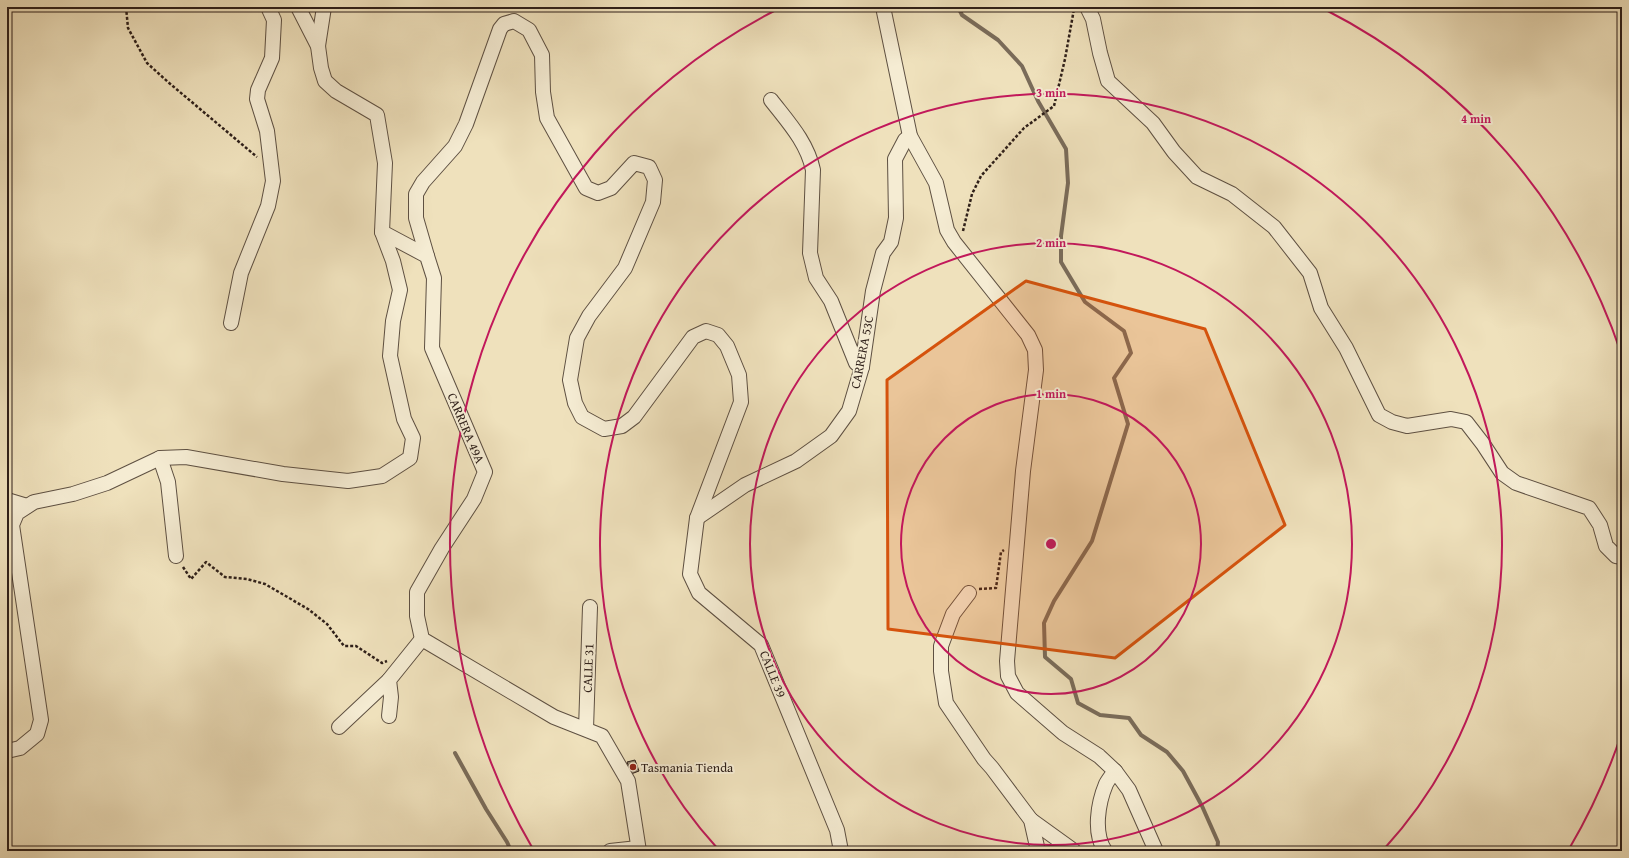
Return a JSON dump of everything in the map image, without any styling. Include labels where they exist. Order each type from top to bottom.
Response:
[{"type":"street","points":[[231,323],[241,273],[268,206],[273,181],[267,131],[257,99],[258,90],[272,58],[274,20],[268,7]]},
{"type":"street","points":[[298,7],[318,46]]},
{"type":"street","points":[[7,750],[20,748],[37,734],[41,720],[12,525],[17,513],[34,502],[74,494],[107,483],[160,458],[186,457],[283,474],[348,481],[382,476],[410,458],[413,438],[404,419],[390,356],[393,321],[400,290],[393,261],[382,232],[385,163],[377,116],[336,91],[325,80],[321,68],[318,46],[324,7]]},
{"type":"street","points":[[883,7],[910,136],[936,183],[948,230],[954,242],[1028,335],[1035,350],[1036,370],[1023,471],[1007,661],[1008,676],[1017,694],[1063,734],[1098,756],[1114,771],[1129,790],[1156,851]]},
{"type":"street","points":[[1087,7],[1093,19],[1108,81],[1153,123],[1174,152],[1197,177],[1232,194],[1274,227],[1310,273],[1321,308],[1346,348],[1379,415],[1392,422],[1407,426],[1451,418],[1466,422],[1483,444],[1502,473],[1516,483],[1589,508],[1600,525],[1606,546],[1616,556],[1622,557]]},
{"type":"street","name":"CARRERA 49A","points":[[422,639],[417,616],[417,592],[442,548],[474,499],[485,472],[432,348],[434,278],[416,218],[416,194],[423,182],[455,146],[466,124],[500,29],[504,24],[514,21],[529,30],[542,55],[547,118],[586,188],[598,193],[611,188],[634,163],[649,167],[655,180],[653,202],[625,268],[588,316],[577,338],[570,380],[575,403],[582,417],[604,429],[622,426],[634,417],[693,336],[706,331],[718,335],[727,346],[739,375],[742,402],[697,518]]},
{"type":"street","points":[[771,100],[803,142],[811,159],[813,170],[810,253],[816,278],[832,301],[856,363],[862,366]]},
{"type":"street","name":"CARRERA 53C","points":[[697,518],[745,485],[796,461],[831,436],[849,411],[862,366],[873,291],[883,253],[891,242],[896,218],[895,160],[905,140],[910,136]]},
{"type":"street","points":[[382,232],[427,256]]},
{"type":"street","points":[[160,458],[168,482],[176,556]]},
{"type":"street","points":[[7,500],[27,506]]},
{"type":"street","name":"CALLE 39","points":[[697,518],[690,574],[699,593],[761,645],[837,830],[841,851]]},
{"type":"street","points":[[970,593],[953,614],[941,646],[941,671],[946,703],[984,759],[1031,820],[1074,851]]},
{"type":"street","name":"CALLE 31","points":[[586,729],[590,607]]},
{"type":"street","points":[[339,727],[389,680],[422,639],[554,717],[602,736],[628,781],[639,850],[610,851]]},
{"type":"street","points":[[389,680],[391,697],[389,716]]},
{"type":"street","points":[[1105,851],[1098,831],[1098,814],[1106,784],[1114,771]]},
{"type":"street","points":[[1031,820],[1038,851]]},
{"type":"path","points":[[126,7],[128,28],[148,63],[168,82],[256,156],[260,162]]},
{"type":"path","points":[[954,242],[962,233],[972,194],[981,176],[1024,128],[1054,106],[1074,7]]},
{"type":"path","points":[[970,593],[983,588],[996,588],[1001,552],[1018,538]]},
{"type":"path","points":[[176,556],[190,579],[206,562],[225,577],[247,579],[265,584],[308,609],[327,624],[344,646],[356,646],[382,663],[389,661]]},
{"type":"highlighted area","points":[[1026,281],[1205,329],[1285,525],[1115,658],[888,629],[887,380]]},
{"type":"building","name":"Tasmania Tienda","points":[[635,760],[639,771],[631,774],[627,762]]},
{"type":"waterway","points":[[958,7],[962,15],[998,40],[1022,66],[1038,101],[1066,149],[1068,183],[1061,236],[1061,262],[1085,302],[1124,331],[1131,353],[1114,378],[1128,424],[1092,541],[1054,601],[1044,623],[1045,657],[1071,679],[1078,703],[1100,715],[1129,718],[1141,735],[1167,752],[1183,771],[1202,806],[1218,842],[1217,851]]},
{"type":"waterway","points":[[455,753],[511,851]]},
{"type":"place","name":"Tasmania Tienda","points":[[633,767]]}]
